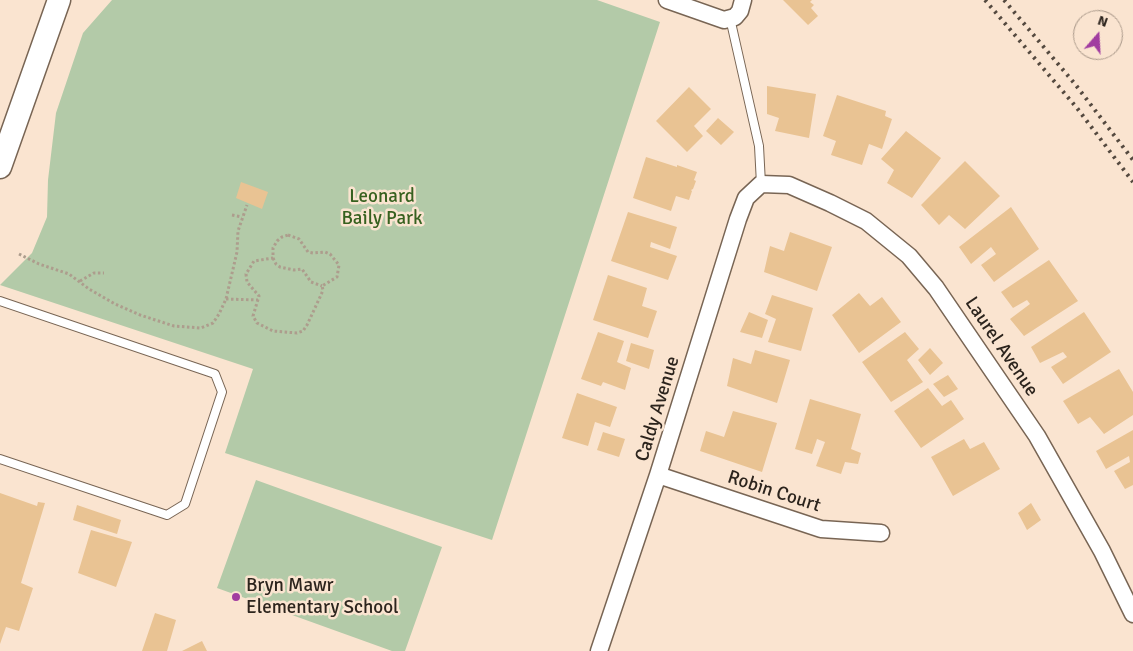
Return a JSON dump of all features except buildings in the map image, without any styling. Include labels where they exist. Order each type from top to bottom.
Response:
[{"type":"street","points":[[0,167],[59,0]]},
{"type":"street","points":[[667,0],[724,20],[735,17],[740,11],[743,0]]},
{"type":"street","name":"Caldy Avenue","points":[[599,651],[658,475],[738,219],[746,198],[761,184]]},
{"type":"street","name":"Laurel Avenue","points":[[761,184],[789,185],[830,202],[866,221],[910,256],[936,288],[1037,436],[1102,551],[1133,614]]},
{"type":"street","name":"Robin Court","points":[[658,475],[821,529],[881,532]]},
{"type":"lane","points":[[730,18],[759,146],[761,184]]},
{"type":"lane","points":[[0,301],[214,374],[222,392],[185,504],[168,515],[0,459]]},
{"type":"path","points":[[19,254],[34,262],[69,274],[89,289],[115,304],[140,315],[174,326],[202,328],[213,323],[226,298],[234,268],[238,231],[247,205]]},
{"type":"path","points":[[232,215],[242,217]]},
{"type":"path","points":[[288,235],[299,239],[308,252],[325,252],[330,254],[339,265],[339,271],[333,281],[322,286],[311,282],[302,269],[294,270],[280,267],[273,258],[273,248],[277,241],[288,235]]},
{"type":"path","points":[[273,258],[254,261],[246,274],[247,282],[259,296],[253,316],[257,323],[272,331],[297,333],[303,331],[321,295],[322,286]]},
{"type":"path","points":[[80,281],[94,273],[104,273]]},
{"type":"path","points":[[226,298],[258,300]]},
{"type":"green space","name":"Leonard Baily Park","points":[[112,0],[597,0],[660,22],[492,540],[225,453],[253,369],[0,285],[32,253],[47,217],[48,180],[56,113],[83,33]]},
{"type":"green space","points":[[256,480],[442,547],[405,651],[392,651],[217,588]]},
{"type":"railway","points":[[985,0],[1077,108],[1133,182]]},
{"type":"railway","points":[[1004,0],[1075,84],[1133,160]]},
{"type":"place","name":"Bryn Mawr Elementary School","points":[[236,597]]}]
